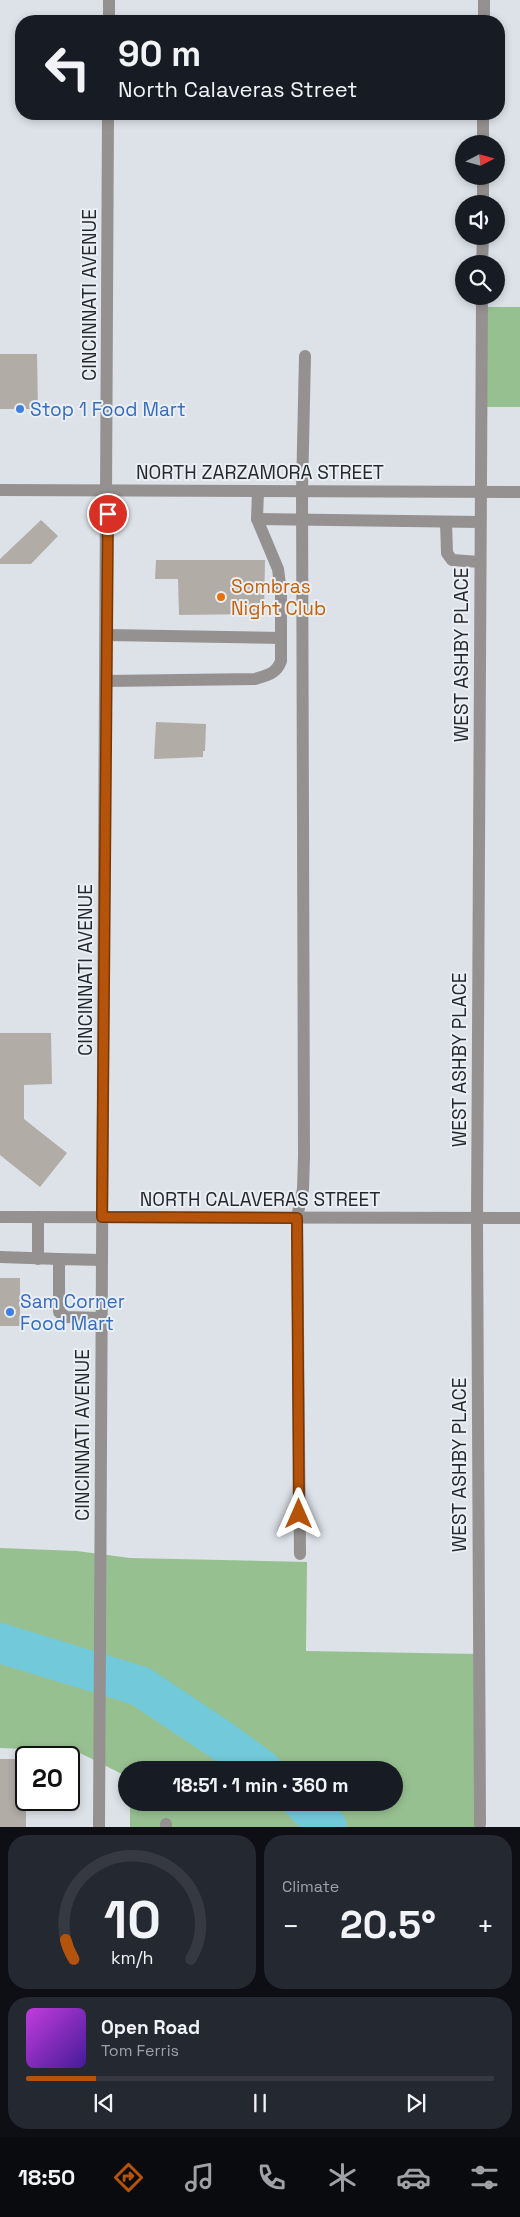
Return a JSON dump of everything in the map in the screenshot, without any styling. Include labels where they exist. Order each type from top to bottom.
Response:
[{"type":"street","points":[[109,0],[109,15]]},
{"type":"street","points":[[484,0],[484,15]]},
{"type":"street","name":"CINCINNATI AVENUE","points":[[99,1827],[108,491],[108,120]]},
{"type":"street","points":[[483,120],[483,135]]},
{"type":"street","name":"WEST ASHBY PLACE","points":[[480,1824],[477,1218],[482,305]]},
{"type":"street","points":[[300,1554],[297,1218],[302,1189],[304,1156],[302,491],[305,356]]},
{"type":"street","name":"NORTH ZARZAMORA STREET","points":[[0,490],[520,492]]},
{"type":"street","points":[[106,681],[255,679],[278,669],[281,661],[281,592],[278,569],[258,519],[258,491]]},
{"type":"street","points":[[258,519],[480,522]]},
{"type":"street","points":[[446,522],[447,553],[449,558],[452,560],[480,562]]},
{"type":"street","points":[[107,635],[281,638]]},
{"type":"street","name":"NORTH CALAVERAS STREET","points":[[0,1217],[520,1218]]},
{"type":"street","points":[[38,1217],[38,1258]]},
{"type":"street","points":[[0,1258],[102,1260]]},
{"type":"street","points":[[59,1259],[59,1312],[66,1317],[102,1318]]},
{"type":"green space","points":[[482,307],[520,307],[520,407],[481,407]]},
{"type":"green space","points":[[0,1548],[77,1551],[130,1558],[307,1562],[306,1651],[479,1654],[482,1827],[130,1827],[130,1811],[403,1811],[403,1761],[118,1761],[118,1772],[80,1753],[80,1746],[15,1746],[15,1749],[0,1748]]},
{"type":"building","points":[[0,354],[37,354],[38,409],[0,409]]},
{"type":"building","points":[[41,520],[58,536],[31,564],[0,564],[0,559]]},
{"type":"building","name":"Sombras Night Club","points":[[156,560],[265,560],[264,614],[179,615],[178,579],[155,579]]},
{"type":"building","points":[[156,722],[206,724],[203,757],[154,759]]},
{"type":"building","points":[[0,1033],[51,1033],[52,1084],[24,1085],[24,1119],[67,1153],[40,1187],[0,1155]]},
{"type":"building","name":"Sam Corner Food Mart","points":[[0,1278],[20,1278],[20,1326],[0,1326]]},
{"type":"building","points":[[0,1759],[15,1759],[15,1811],[26,1811],[26,1827],[0,1827]]},
{"type":"waterway","points":[[0,1643],[140,1686],[250,1761]]},
{"type":"waterway","points":[[312,1811],[327,1827]]},
{"type":"place","name":"Stop 1 Food Mart","points":[[20,409]]},
{"type":"place","name":"Sombras Night Club","points":[[221,597]]},
{"type":"place","name":"Sam Corner Food Mart","points":[[10,1312]]},
{"type":"route","points":[[108,514],[102,1217],[297,1218],[299,1514]]}]
